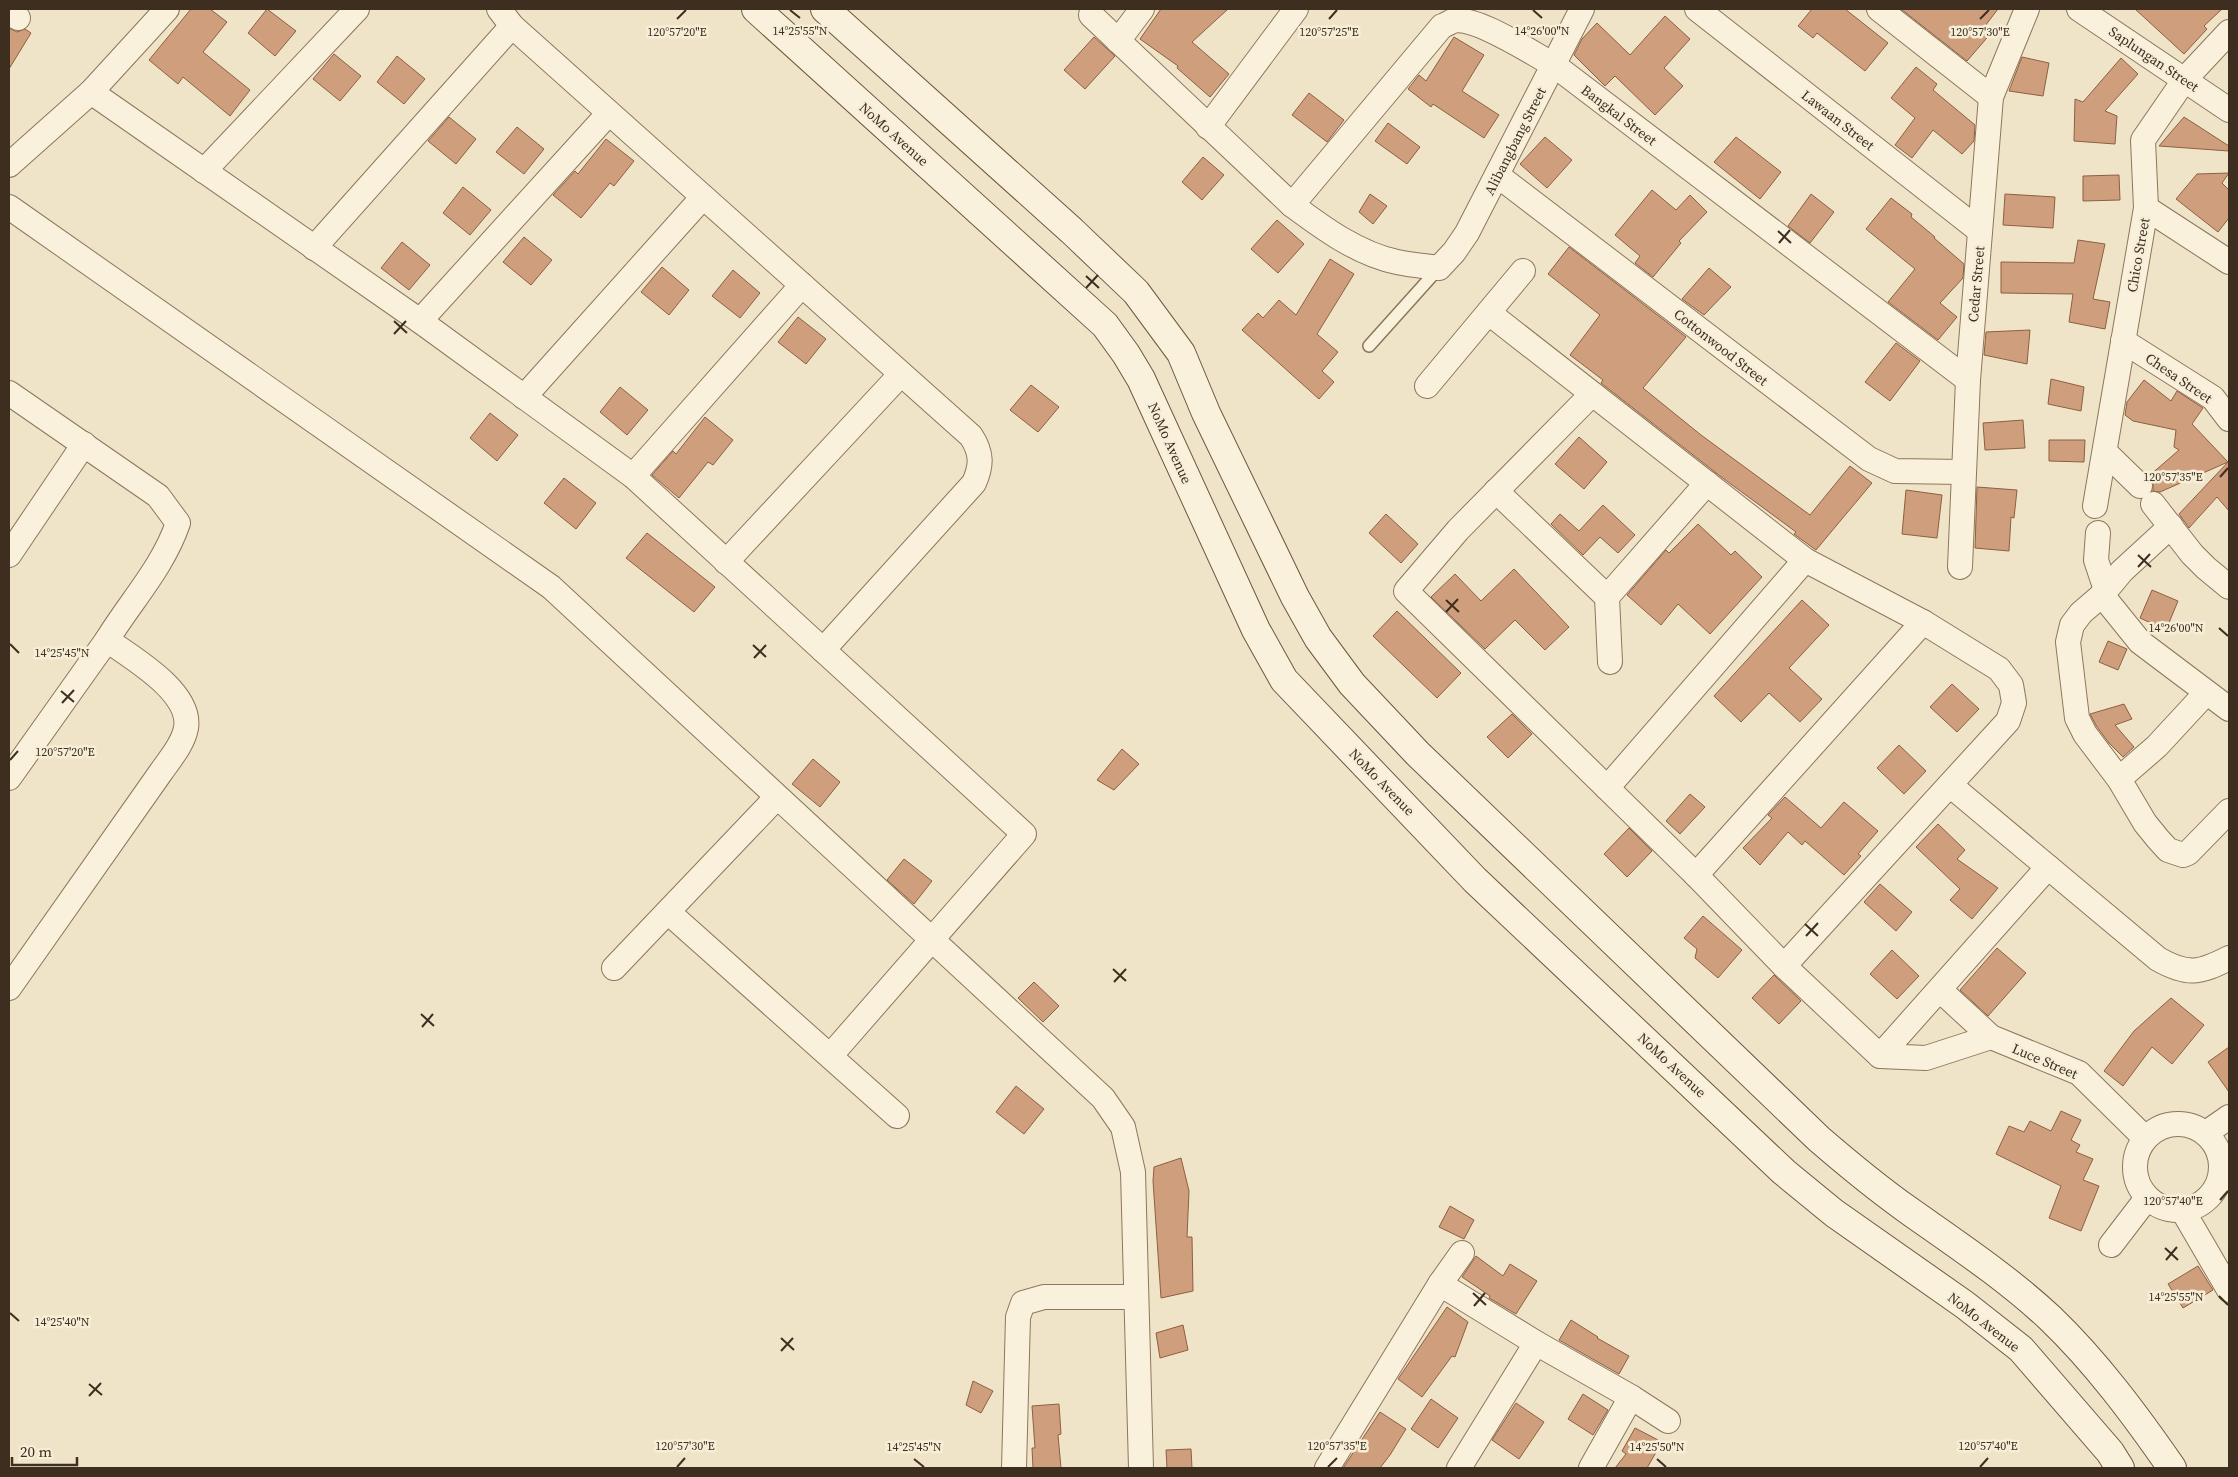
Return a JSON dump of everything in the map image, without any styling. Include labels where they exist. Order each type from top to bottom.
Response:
[{"type":"main road","name":"NoMo Avenue","points":[[756,9],[1105,325],[1141,379],[1256,630],[1284,680],[1475,880],[1784,1172],[1834,1213],[1965,1305],[2021,1349],[2110,1452],[2120,1468]]},
{"type":"main road","points":[[825,9],[1072,231],[1142,299],[1181,353],[1206,413],[1295,597],[1318,638],[1352,684],[1418,754],[1819,1139],[1862,1176],[1983,1262],[2050,1318],[2099,1372],[2146,1430],[2172,1468]]},
{"type":"main road","points":[[2021,1349],[2050,1318]]},
{"type":"street","points":[[9,165],[91,92],[167,9]]},
{"type":"street","points":[[204,171],[357,9]]},
{"type":"street","points":[[1118,41],[1142,9]]},
{"type":"street","points":[[1208,127],[1296,9]]},
{"type":"street","name":"Alibangbang Street","points":[[1439,268],[1454,252],[1467,233],[1582,9]]},
{"type":"street","name":"Lawaan Street","points":[[1697,9],[1980,232]]},
{"type":"street","points":[[1879,9],[1991,97]]},
{"type":"street","name":"Cedar Street","points":[[1960,567],[1968,380],[1991,97],[2027,9]]},
{"type":"street","name":"Saplungan Street","points":[[2079,9],[2229,110]]},
{"type":"street","points":[[1091,15],[1292,205],[1327,231],[1396,262],[1439,268]]},
{"type":"street","points":[[314,248],[505,18],[971,436],[978,446],[981,458],[974,483],[823,650]]},
{"type":"street","name":"Bangkal Street","points":[[1292,205],[1442,26],[1454,21],[1468,22],[1482,26],[1554,65],[1968,380]]},
{"type":"street","name":"Chico Street","points":[[2096,506],[2146,208],[2144,140],[2185,80],[2229,32]]},
{"type":"street","points":[[91,92],[420,321],[633,476],[1024,834],[830,1055]]},
{"type":"street","points":[[420,321],[609,113]]},
{"type":"street","name":"Cottonwood Street","points":[[1497,175],[1869,459],[1895,471],[1963,472]]},
{"type":"street","points":[[524,397],[703,197]]},
{"type":"street","points":[[9,207],[551,587],[1103,1098],[1123,1127],[1133,1172],[1141,1468]]},
{"type":"street","points":[[2146,208],[2229,262]]},
{"type":"street","points":[[1427,386],[1523,271]]},
{"type":"street","points":[[633,476],[802,285]]},
{"type":"street","points":[[1489,313],[1805,560],[1923,622],[1999,668],[2011,685],[2014,703],[2008,721],[1784,966]]},
{"type":"street","name":"Chesa Street","points":[[2123,341],[2213,398],[2229,420]]},
{"type":"street","points":[[726,562],[901,374]]},
{"type":"street","points":[[9,393],[158,496],[178,523],[171,543],[153,574],[9,778]]},
{"type":"street","points":[[1592,394],[1458,530],[1406,591],[1696,875],[1784,966],[1880,1056],[1926,1058],[1991,1037]]},
{"type":"street","points":[[9,555],[84,444]]},
{"type":"street","points":[[2105,452],[2146,495],[2192,554],[2229,586]]},
{"type":"street","points":[[1607,596],[1707,484]]},
{"type":"street","points":[[1496,492],[1607,596],[1610,662]]},
{"type":"street","points":[[2171,526],[2122,571],[2104,593],[2072,625],[2068,642],[2077,718],[2085,734],[2119,778],[2145,823],[2168,850],[2183,855],[2188,853],[2229,810]]},
{"type":"street","points":[[2098,533],[2096,560],[2104,593],[2140,642],[2229,710]]},
{"type":"street","points":[[1608,788],[1805,560]]},
{"type":"street","points":[[1696,875],[1923,622]]},
{"type":"street","points":[[9,988],[161,772],[180,742],[186,727],[181,702],[172,689],[107,640]]},
{"type":"street","points":[[2119,778],[2157,746],[2206,693]]},
{"type":"street","points":[[1950,785],[2158,959],[2171,966],[2198,972],[2229,958]]},
{"type":"street","points":[[614,968],[777,797]]},
{"type":"street","points":[[1880,1056],[2048,867]]},
{"type":"street","points":[[668,912],[897,1116]]},
{"type":"street","name":"Luce Street","points":[[1940,990],[1991,1037],[2079,1073],[2145,1138]]},
{"type":"street","points":[[2206,1133],[2229,1117]]},
{"type":"street","points":[[2168,1124],[2194,1126],[2206,1133],[2216,1144],[2221,1158],[2222,1173],[2218,1187],[2209,1198],[2197,1207],[2183,1211],[2170,1210],[2158,1206],[2147,1198],[2139,1187],[2135,1175],[2138,1149],[2145,1138],[2155,1130],[2168,1124]]},
{"type":"street","points":[[2111,1245],[2147,1198]]},
{"type":"street","points":[[2183,1211],[2229,1290]]},
{"type":"street","points":[[1327,1468],[1440,1284],[1462,1253]]},
{"type":"street","points":[[1440,1284],[1536,1343],[1631,1397],[1668,1421]]},
{"type":"street","points":[[1014,1468],[1018,1317],[1023,1303],[1044,1297],[1136,1297]]},
{"type":"street","points":[[1459,1468],[1536,1343]]},
{"type":"street","points":[[1591,1468],[1631,1397]]},
{"type":"lane","points":[[1369,346],[1439,268]]},
{"type":"building","points":[[191,9],[210,9],[227,22],[203,52],[250,90],[230,116],[183,77],[178,84],[149,60]]},
{"type":"building","points":[[267,9],[296,31],[275,56],[248,33]]},
{"type":"building","points":[[1161,9],[1228,9],[1192,42],[1229,74],[1210,97],[1177,68],[1178,66],[1140,39]]},
{"type":"building","points":[[1812,9],[1845,9],[1888,43],[1865,71],[1817,33],[1813,38],[1798,26]]},
{"type":"building","points":[[1901,9],[1998,9],[1985,26],[1992,32],[1967,61]]},
{"type":"building","points":[[2135,9],[2222,9],[2204,26],[2207,29],[2184,54]]},
{"type":"building","points":[[1665,16],[1690,39],[1664,68],[1683,86],[1655,115],[1615,76],[1605,86],[1574,55],[1582,39],[1597,23],[1630,55]]},
{"type":"building","points":[[9,28],[17,32],[25,29],[31,33],[9,69]]},
{"type":"building","points":[[1094,37],[1115,56],[1085,89],[1064,70]]},
{"type":"building","points":[[1454,37],[1484,55],[1462,91],[1499,115],[1484,138],[1433,104],[1431,107],[1408,89],[1419,75],[1426,81]]},
{"type":"building","points":[[334,54],[361,76],[340,101],[313,79]]},
{"type":"building","points":[[397,56],[425,79],[404,104],[377,82]]},
{"type":"building","points":[[2022,57],[2049,63],[2043,96],[2009,91]]},
{"type":"building","points":[[2121,58],[2138,74],[2105,111],[2117,116],[2115,144],[2074,141],[2075,99],[2083,102]]},
{"type":"building","points":[[1916,67],[1937,84],[1933,90],[1975,125],[1974,141],[1962,154],[1933,130],[1912,158],[1895,145],[1915,118],[1891,98]]},
{"type":"building","points":[[1309,93],[1344,120],[1327,142],[1292,115]]},
{"type":"building","points":[[449,117],[476,139],[456,164],[428,141]]},
{"type":"building","points":[[2184,117],[2229,146],[2229,151],[2159,146]]},
{"type":"building","points":[[1388,123],[1420,147],[1407,164],[1375,141]]},
{"type":"building","points":[[517,127],[544,149],[524,174],[496,152]]},
{"type":"building","points":[[1545,137],[1572,160],[1547,188],[1520,164]]},
{"type":"building","points":[[1736,137],[1781,172],[1760,199],[1714,162]]},
{"type":"building","points":[[606,139],[634,161],[614,186],[610,183],[581,218],[553,195],[575,171],[578,174]]},
{"type":"building","points":[[1203,157],[1224,175],[1202,200],[1182,182]]},
{"type":"building","points":[[2229,173],[2222,183],[2229,190],[2229,218],[2218,232],[2176,199],[2197,174]]},
{"type":"building","points":[[2119,175],[2120,200],[2083,201],[2083,176]]},
{"type":"building","points":[[463,187],[491,210],[470,235],[443,213]]},
{"type":"building","points":[[1652,190],[1676,210],[1690,195],[1707,212],[1679,241],[1681,243],[1653,277],[1635,263],[1640,256],[1615,235]]},
{"type":"building","points":[[1370,194],[1387,206],[1373,224],[1359,212]]},
{"type":"building","points":[[1811,194],[1834,212],[1810,243],[1788,226]]},
{"type":"building","points":[[2005,194],[2055,197],[2053,228],[2003,225]]},
{"type":"building","points":[[1891,198],[1912,214],[1911,217],[1964,264],[1963,278],[1940,303],[1957,317],[1938,340],[1888,302],[1915,269],[1866,229]]},
{"type":"building","points":[[1277,220],[1304,244],[1278,273],[1251,249]]},
{"type":"building","points":[[524,237],[552,260],[531,285],[503,262]]},
{"type":"building","points":[[2078,240],[2105,244],[2093,299],[2110,302],[2105,329],[2069,322],[2073,294],[2001,293],[2001,262],[2074,263]]},
{"type":"building","points":[[402,242],[430,265],[409,290],[381,268]]},
{"type":"building","points":[[1569,247],[1686,337],[1643,388],[1701,435],[1810,515],[1850,466],[1872,483],[1816,550],[1794,534],[1796,532],[1720,476],[1601,383],[1603,380],[1570,355],[1600,315],[1548,274]]},
{"type":"building","points":[[1330,259],[1354,274],[1317,334],[1338,352],[1322,371],[1334,382],[1319,399],[1242,330],[1258,313],[1263,318],[1279,300],[1296,315]]},
{"type":"building","points":[[662,267],[689,290],[669,315],[641,292]]},
{"type":"building","points":[[1709,268],[1731,287],[1704,315],[1682,299]]},
{"type":"building","points":[[733,270],[760,293],[740,318],[712,296]]},
{"type":"building","points":[[798,317],[826,339],[806,364],[778,342]]},
{"type":"building","points":[[2030,330],[2027,364],[1984,355],[1986,332]]},
{"type":"building","points":[[1896,343],[1920,361],[1890,401],[1865,382]]},
{"type":"building","points":[[2051,379],[2084,387],[2081,411],[2048,404]]},
{"type":"building","points":[[2144,380],[2171,401],[2177,391],[2203,408],[2192,424],[2228,462],[2160,492],[2153,491],[2153,483],[2149,476],[2179,450],[2174,447],[2176,430],[2133,421],[2125,415],[2127,402]]},
{"type":"building","points":[[1031,385],[1059,407],[1038,432],[1010,410]]},
{"type":"building","points":[[620,387],[648,410],[627,435],[600,412]]},
{"type":"building","points":[[490,413],[518,435],[497,461],[470,438]]},
{"type":"building","points":[[705,417],[733,440],[713,465],[708,462],[679,498],[652,475],[673,451],[676,454]]},
{"type":"building","points":[[2023,420],[2025,448],[1985,450],[1983,423]]},
{"type":"building","points":[[1579,437],[1607,462],[1584,489],[1555,464]]},
{"type":"building","points":[[2049,440],[2085,440],[2084,462],[2049,461]]},
{"type":"building","points":[[2229,461],[2229,511],[2217,497],[2189,528],[2179,514]]},
{"type":"building","points":[[564,478],[596,503],[576,529],[544,503]]},
{"type":"building","points":[[1977,487],[2017,490],[2014,518],[2011,517],[2009,551],[1975,548]]},
{"type":"building","points":[[1906,490],[1942,495],[1937,538],[1902,534]]},
{"type":"building","points":[[1603,505],[1635,535],[1618,553],[1600,537],[1583,555],[1551,524],[1560,514],[1579,531]]},
{"type":"building","points":[[1386,514],[1418,544],[1401,563],[1369,533]]},
{"type":"building","points":[[1698,524],[1731,555],[1735,551],[1762,577],[1710,634],[1678,604],[1661,625],[1627,595],[1666,550],[1669,553]]},
{"type":"building","points":[[647,533],[715,587],[694,612],[626,558]]},
{"type":"building","points":[[1514,569],[1569,627],[1545,650],[1515,620],[1485,649],[1431,597],[1455,574],[1481,601]]},
{"type":"building","points":[[2152,590],[2178,601],[2166,630],[2140,618]]},
{"type":"building","points":[[1802,600],[1829,625],[1789,668],[1822,699],[1800,722],[1769,693],[1741,722],[1714,696]]},
{"type":"building","points":[[1397,611],[1461,673],[1437,698],[1373,636]]},
{"type":"building","points":[[2108,641],[2127,649],[2118,670],[2099,662]]},
{"type":"building","points":[[1952,684],[1979,709],[1957,732],[1930,707]]},
{"type":"building","points":[[2124,704],[2132,719],[2115,725],[2134,747],[2123,757],[2109,743],[2090,714]]},
{"type":"building","points":[[1512,714],[1532,734],[1508,758],[1487,737]]},
{"type":"building","points":[[1899,745],[1926,771],[1904,794],[1877,768]]},
{"type":"building","points":[[1122,749],[1139,764],[1114,790],[1097,780]]},
{"type":"building","points":[[813,759],[840,782],[820,807],[792,784]]},
{"type":"building","points":[[1690,794],[1705,807],[1680,834],[1666,821]]},
{"type":"building","points":[[1785,797],[1821,828],[1844,802],[1878,831],[1858,854],[1861,856],[1844,875],[1805,841],[1802,845],[1788,832],[1760,865],[1743,848],[1772,818],[1768,815]]},
{"type":"building","points":[[1938,824],[1965,850],[1957,859],[1998,888],[1972,919],[1950,900],[1960,889],[1916,847]]},
{"type":"building","points":[[1629,828],[1652,851],[1627,877],[1604,854]]},
{"type":"building","points":[[904,859],[932,881],[914,904],[887,880]]},
{"type":"building","points":[[1880,884],[1912,912],[1896,931],[1864,902]]},
{"type":"building","points":[[1703,916],[1742,950],[1718,978],[1695,958],[1697,949],[1684,938]]},
{"type":"building","points":[[1997,948],[2026,973],[1988,1016],[1960,990]]},
{"type":"building","points":[[1892,950],[1919,976],[1897,999],[1870,974]]},
{"type":"building","points":[[1774,975],[1801,1001],[1779,1024],[1752,998]]},
{"type":"building","points":[[1034,982],[1059,1006],[1043,1022],[1018,998]]},
{"type":"building","points":[[2171,998],[2204,1025],[2172,1064],[2152,1047],[2123,1086],[2104,1071],[2134,1031]]},
{"type":"building","points":[[2229,1047],[2229,1092],[2208,1062]]},
{"type":"building","points":[[1016,1086],[1044,1109],[1024,1134],[996,1112]]},
{"type":"building","points":[[2061,1111],[2081,1120],[2071,1140],[2080,1145],[2076,1152],[2093,1159],[2083,1180],[2099,1186],[2081,1231],[2049,1218],[2061,1186],[1996,1154],[2009,1126],[2024,1132],[2030,1121],[2051,1131]]},
{"type":"building","points":[[1181,1158],[1189,1191],[1187,1237],[1192,1237],[1193,1291],[1161,1298],[1153,1181],[1154,1167]]},
{"type":"building","points":[[1450,1206],[1474,1220],[1464,1239],[1439,1227]]},
{"type":"building","points":[[1476,1256],[1503,1276],[1510,1264],[1537,1281],[1516,1314],[1489,1298],[1490,1296],[1462,1277]]},
{"type":"building","points":[[2198,1266],[2213,1290],[2183,1308],[2168,1284]]},
{"type":"building","points":[[1447,1307],[1468,1322],[1455,1357],[1452,1356],[1422,1397],[1398,1379]]},
{"type":"building","points":[[1571,1320],[1597,1338],[1629,1356],[1619,1374],[1559,1340]]},
{"type":"building","points":[[1183,1325],[1188,1350],[1160,1358],[1156,1333]]},
{"type":"building","points":[[973,1381],[993,1391],[981,1413],[966,1405]]},
{"type":"building","points":[[1583,1394],[1608,1410],[1593,1435],[1568,1419]]},
{"type":"building","points":[[1431,1399],[1458,1418],[1438,1448],[1411,1429]]},
{"type":"building","points":[[1516,1403],[1544,1422],[1519,1459],[1492,1440]]},
{"type":"building","points":[[1059,1404],[1061,1434],[1058,1435],[1061,1468],[1033,1468],[1032,1448],[1035,1448],[1032,1406]]},
{"type":"building","points":[[1380,1412],[1406,1429],[1390,1455],[1380,1468],[1343,1468]]},
{"type":"building","points":[[1635,1428],[1662,1442],[1647,1468],[1615,1468],[1626,1454],[1622,1451]]},
{"type":"building","points":[[1191,1449],[1192,1468],[1167,1468],[1166,1450]]}]
